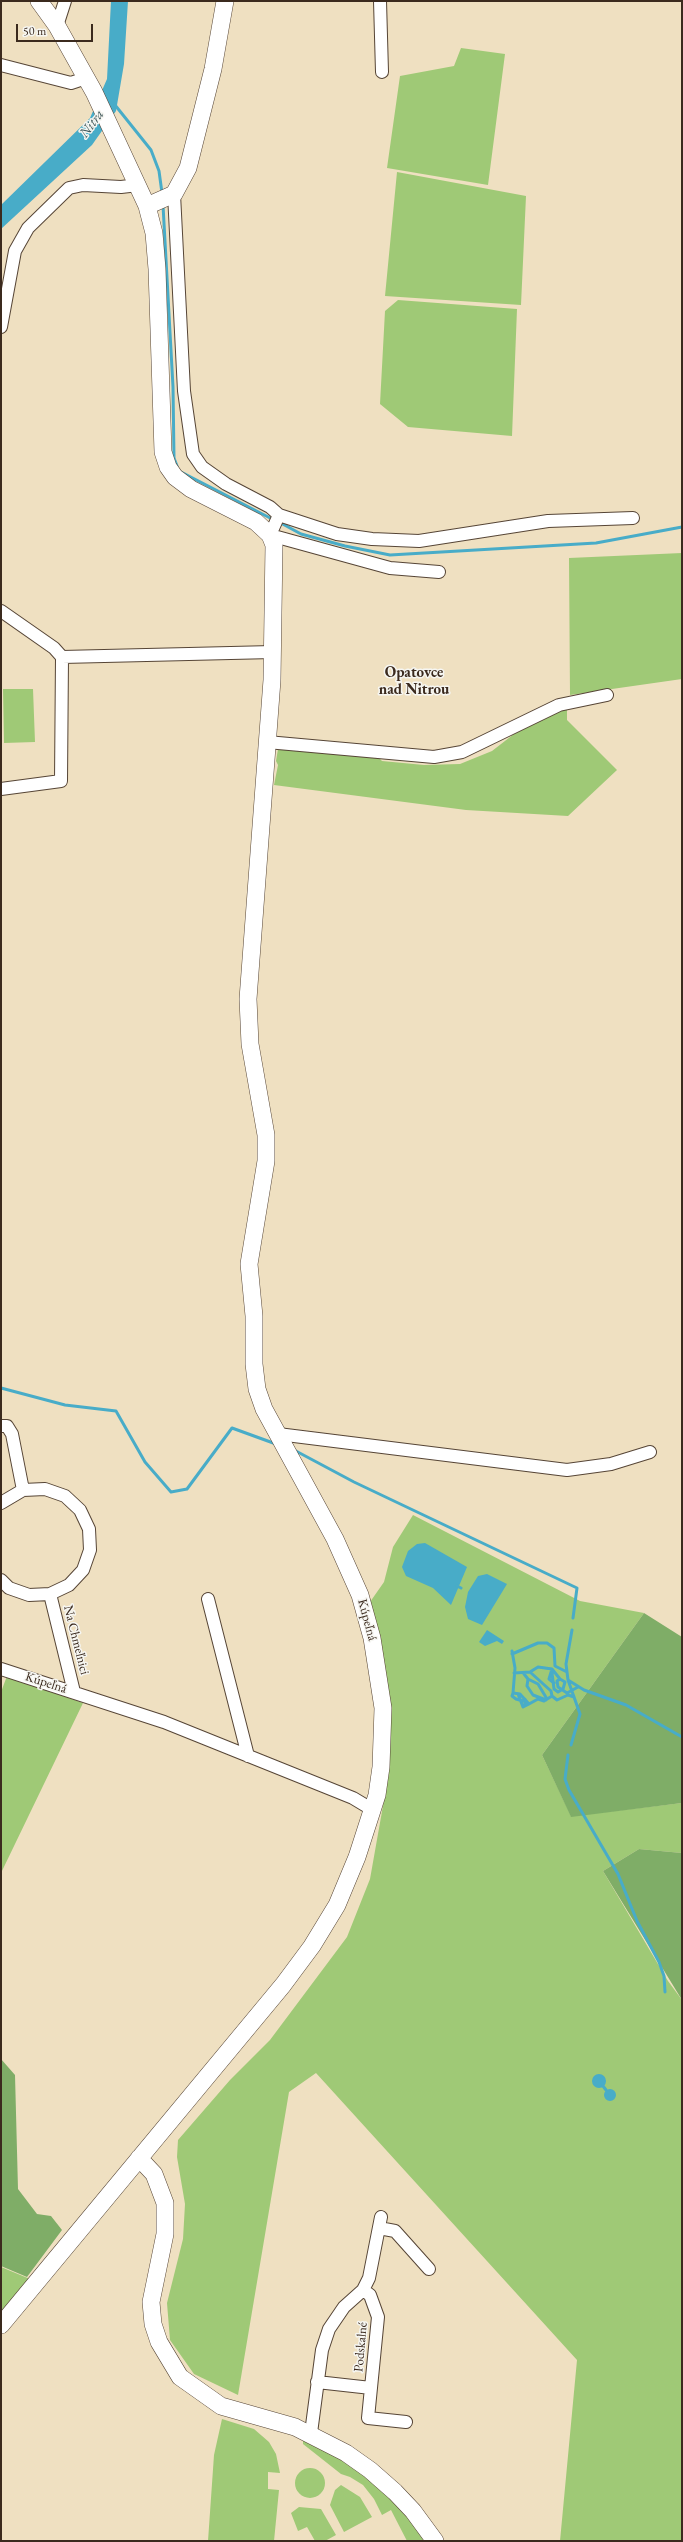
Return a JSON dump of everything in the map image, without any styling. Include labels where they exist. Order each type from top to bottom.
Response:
[{"type":"street","points":[[39,1],[57,26],[90,85],[138,185],[150,205],[157,269],[163,452],[168,467],[175,476],[191,489],[256,522],[372,539],[419,541],[548,521],[633,518]]},
{"type":"street","points":[[57,26],[65,1]]},
{"type":"street","points":[[150,205],[171,196],[184,180],[195,147],[213,69],[225,1]]},
{"type":"street","points":[[380,1],[382,72]]},
{"type":"street","points":[[1,65],[71,83],[90,85]]},
{"type":"street","points":[[1,327],[15,251],[28,228],[69,188],[83,184],[121,187],[138,185]]},
{"type":"street","points":[[171,196],[184,391],[193,454],[202,467],[226,484],[270,507],[274,525]]},
{"type":"street","points":[[274,525],[390,568],[439,572]]},
{"type":"street","name":"Kúpeľná","points":[[1,1669],[164,1722],[353,1798],[375,1802],[381,1767],[383,1708],[372,1638],[360,1595],[342,1553],[264,1409],[257,1389],[249,1264],[266,1161],[266,1134],[250,1044],[248,998],[273,652],[276,553],[274,525]]},
{"type":"street","points":[[1,612],[54,648],[62,657],[61,781],[1,789]]},
{"type":"street","points":[[62,657],[273,652]]},
{"type":"street","points":[[267,742],[434,757],[462,752],[559,706],[607,695]]},
{"type":"street","points":[[1,1426],[7,1426],[12,1434],[24,1490]]},
{"type":"street","points":[[278,1434],[567,1470],[610,1464],[650,1452]]},
{"type":"street","name":"Na Chmeľnici","points":[[1,1503],[24,1490],[45,1489],[64,1496],[80,1510],[89,1529],[90,1550],[83,1570],[69,1585],[50,1594],[29,1595],[9,1588],[1,1580]]},
{"type":"street","name":"Na Chmeľnici","points":[[50,1594],[74,1692]]},
{"type":"street","points":[[208,1599],[248,1756]]},
{"type":"street","points":[[1,2325],[283,1985],[312,1946],[337,1906],[358,1857],[375,1802]]},
{"type":"street","points":[[139,2158],[154,2174],[165,2203],[165,2234],[151,2302],[153,2324],[168,2361],[180,2378],[221,2406],[265,2417],[311,2433],[370,2470],[413,2511],[434,2541]]},
{"type":"street","name":"Podskalné","points":[[311,2433],[322,2350],[329,2329],[344,2307],[363,2290],[369,2278],[380,2222],[395,2231],[430,2269]]},
{"type":"street","name":"Podskalné","points":[[363,2290],[370,2295],[378,2317],[368,2418],[406,2422]]},
{"type":"street","name":"Podskalné","points":[[317,2382],[371,2388]]},
{"type":"green space","points":[[461,48],[505,54],[488,185],[387,168],[400,76],[454,66]]},
{"type":"green space","points":[[397,172],[526,196],[521,305],[385,296]]},
{"type":"green space","points":[[398,300],[517,309],[512,436],[408,427],[380,404],[385,311]]},
{"type":"green space","points":[[682,553],[682,679],[570,695],[569,558]]},
{"type":"green space","points":[[3,689],[33,689],[35,742],[4,743]]},
{"type":"green space","points":[[567,708],[567,720],[617,770],[568,816],[466,810],[274,785],[278,765],[276,761],[278,749],[378,757],[382,761],[424,765],[460,764],[492,751],[514,734]]},
{"type":"green space","points":[[413,1515],[580,1601],[644,1613],[542,1755],[571,1816],[682,1803],[682,1853],[639,1849],[603,1871],[668,1981],[682,2000],[682,2541],[560,2541],[577,2360],[316,2073],[289,2092],[238,2395],[194,2374],[170,2340],[167,2303],[183,2239],[185,2204],[177,2157],[178,2140],[230,2080],[270,2040],[347,1937],[370,1879],[389,1772],[385,1672],[370,1602],[384,1582],[393,1547]]},
{"type":"green space","points":[[644,1613],[682,1637],[682,1803],[571,1817],[542,1755]]},
{"type":"green space","points":[[7,1676],[83,1703],[1,1873],[1,1692]]},
{"type":"green space","points":[[639,1849],[682,1853],[682,2000],[603,1871]]},
{"type":"green space","points":[[1,2059],[15,2075],[18,2189],[37,2214],[51,2216],[62,2230],[27,2277],[1,2266]]},
{"type":"green space","points":[[1,2267],[30,2279],[1,2314]]},
{"type":"green space","points":[[222,2419],[254,2429],[269,2442],[276,2454],[280,2473],[268,2472],[268,2489],[279,2490],[274,2541],[208,2541],[214,2455]]},
{"type":"green space","points":[[303,2439],[308,2439],[369,2477],[405,2510],[426,2541],[407,2541],[391,2510],[382,2515],[374,2499],[363,2485],[350,2477],[341,2474],[303,2444]]},
{"type":"green space","points":[[310,2468],[321,2472],[325,2483],[321,2494],[310,2498],[299,2494],[295,2483],[299,2472]]},
{"type":"green space","points":[[341,2485],[360,2497],[372,2517],[344,2532],[330,2505],[335,2490]]},
{"type":"green space","points":[[299,2507],[321,2509],[336,2535],[325,2541],[315,2541],[307,2527],[298,2531],[291,2513]]},
{"type":"water","name":"Nitra","points":[[111,1],[128,1],[124,64],[116,111],[92,145],[1,229],[1,205],[90,118],[107,79]]},
{"type":"water","points":[[425,1543],[467,1567],[451,1605],[433,1588],[406,1576],[402,1567],[408,1551],[417,1544]]},
{"type":"water","points":[[487,1574],[507,1584],[482,1625],[468,1619],[465,1607],[468,1592],[478,1576]]},
{"type":"water","points":[[487,1630],[504,1641],[502,1644],[497,1641],[485,1646],[479,1642]]},
{"type":"water","points":[[599,2074],[604,2076],[606,2081],[604,2086],[599,2088],[594,2086],[592,2081],[594,2076]]},
{"type":"water","points":[[610,2089],[614,2091],[616,2095],[614,2099],[610,2101],[606,2099],[604,2095],[606,2091]]},
{"type":"waterway","points":[[115,105],[151,150],[159,171],[162,193]]},
{"type":"waterway","points":[[163,205],[173,387],[174,458],[177,466]]},
{"type":"waterway","points":[[181,472],[274,520]]},
{"type":"waterway","points":[[279,522],[301,534],[345,546],[390,555],[596,543],[682,527]]},
{"type":"waterway","points":[[1,1388],[65,1405],[116,1411],[145,1462],[171,1492],[187,1489],[232,1428],[276,1444]]},
{"type":"waterway","points":[[294,1450],[354,1482],[577,1588],[573,1618]]},
{"type":"waterway","points":[[457,1586],[461,1588]]},
{"type":"waterway","points":[[571,1745],[580,1714],[568,1680],[566,1664],[572,1630]]},
{"type":"waterway","points":[[512,1654],[538,1643],[547,1643],[554,1648],[555,1666],[567,1672]]},
{"type":"waterway","points":[[512,1651],[515,1668],[513,1693],[520,1694],[529,1704],[538,1699],[544,1701],[552,1696],[557,1700],[568,1695],[574,1697]]},
{"type":"waterway","points":[[530,1672],[538,1667],[552,1669],[549,1679],[554,1683]]},
{"type":"waterway","points":[[552,1669],[560,1679],[557,1681],[558,1687],[567,1693],[578,1687]]},
{"type":"waterway","points":[[514,1673],[530,1672],[551,1691],[552,1696]]},
{"type":"waterway","points":[[552,1673],[554,1689],[558,1692],[563,1689],[565,1682],[560,1679]]},
{"type":"waterway","points":[[524,1674],[528,1679],[527,1686],[533,1695],[546,1700]]},
{"type":"waterway","points":[[528,1679],[538,1684],[547,1699]]},
{"type":"waterway","points":[[568,1680],[584,1690],[626,1705],[682,1737]]},
{"type":"waterway","points":[[513,1693],[512,1696],[523,1701]]},
{"type":"waterway","points":[[518,1694],[523,1707],[529,1704],[525,1704],[525,1699]]},
{"type":"waterway","points":[[568,1755],[565,1779],[569,1790],[618,1874],[637,1921],[659,1962],[664,1976],[665,1992]]},
{"type":"waterway","points":[[603,2086],[606,2090]]},
{"type":"district","name":"Opatovce nad Nitrou","points":[[414,682]]}]
